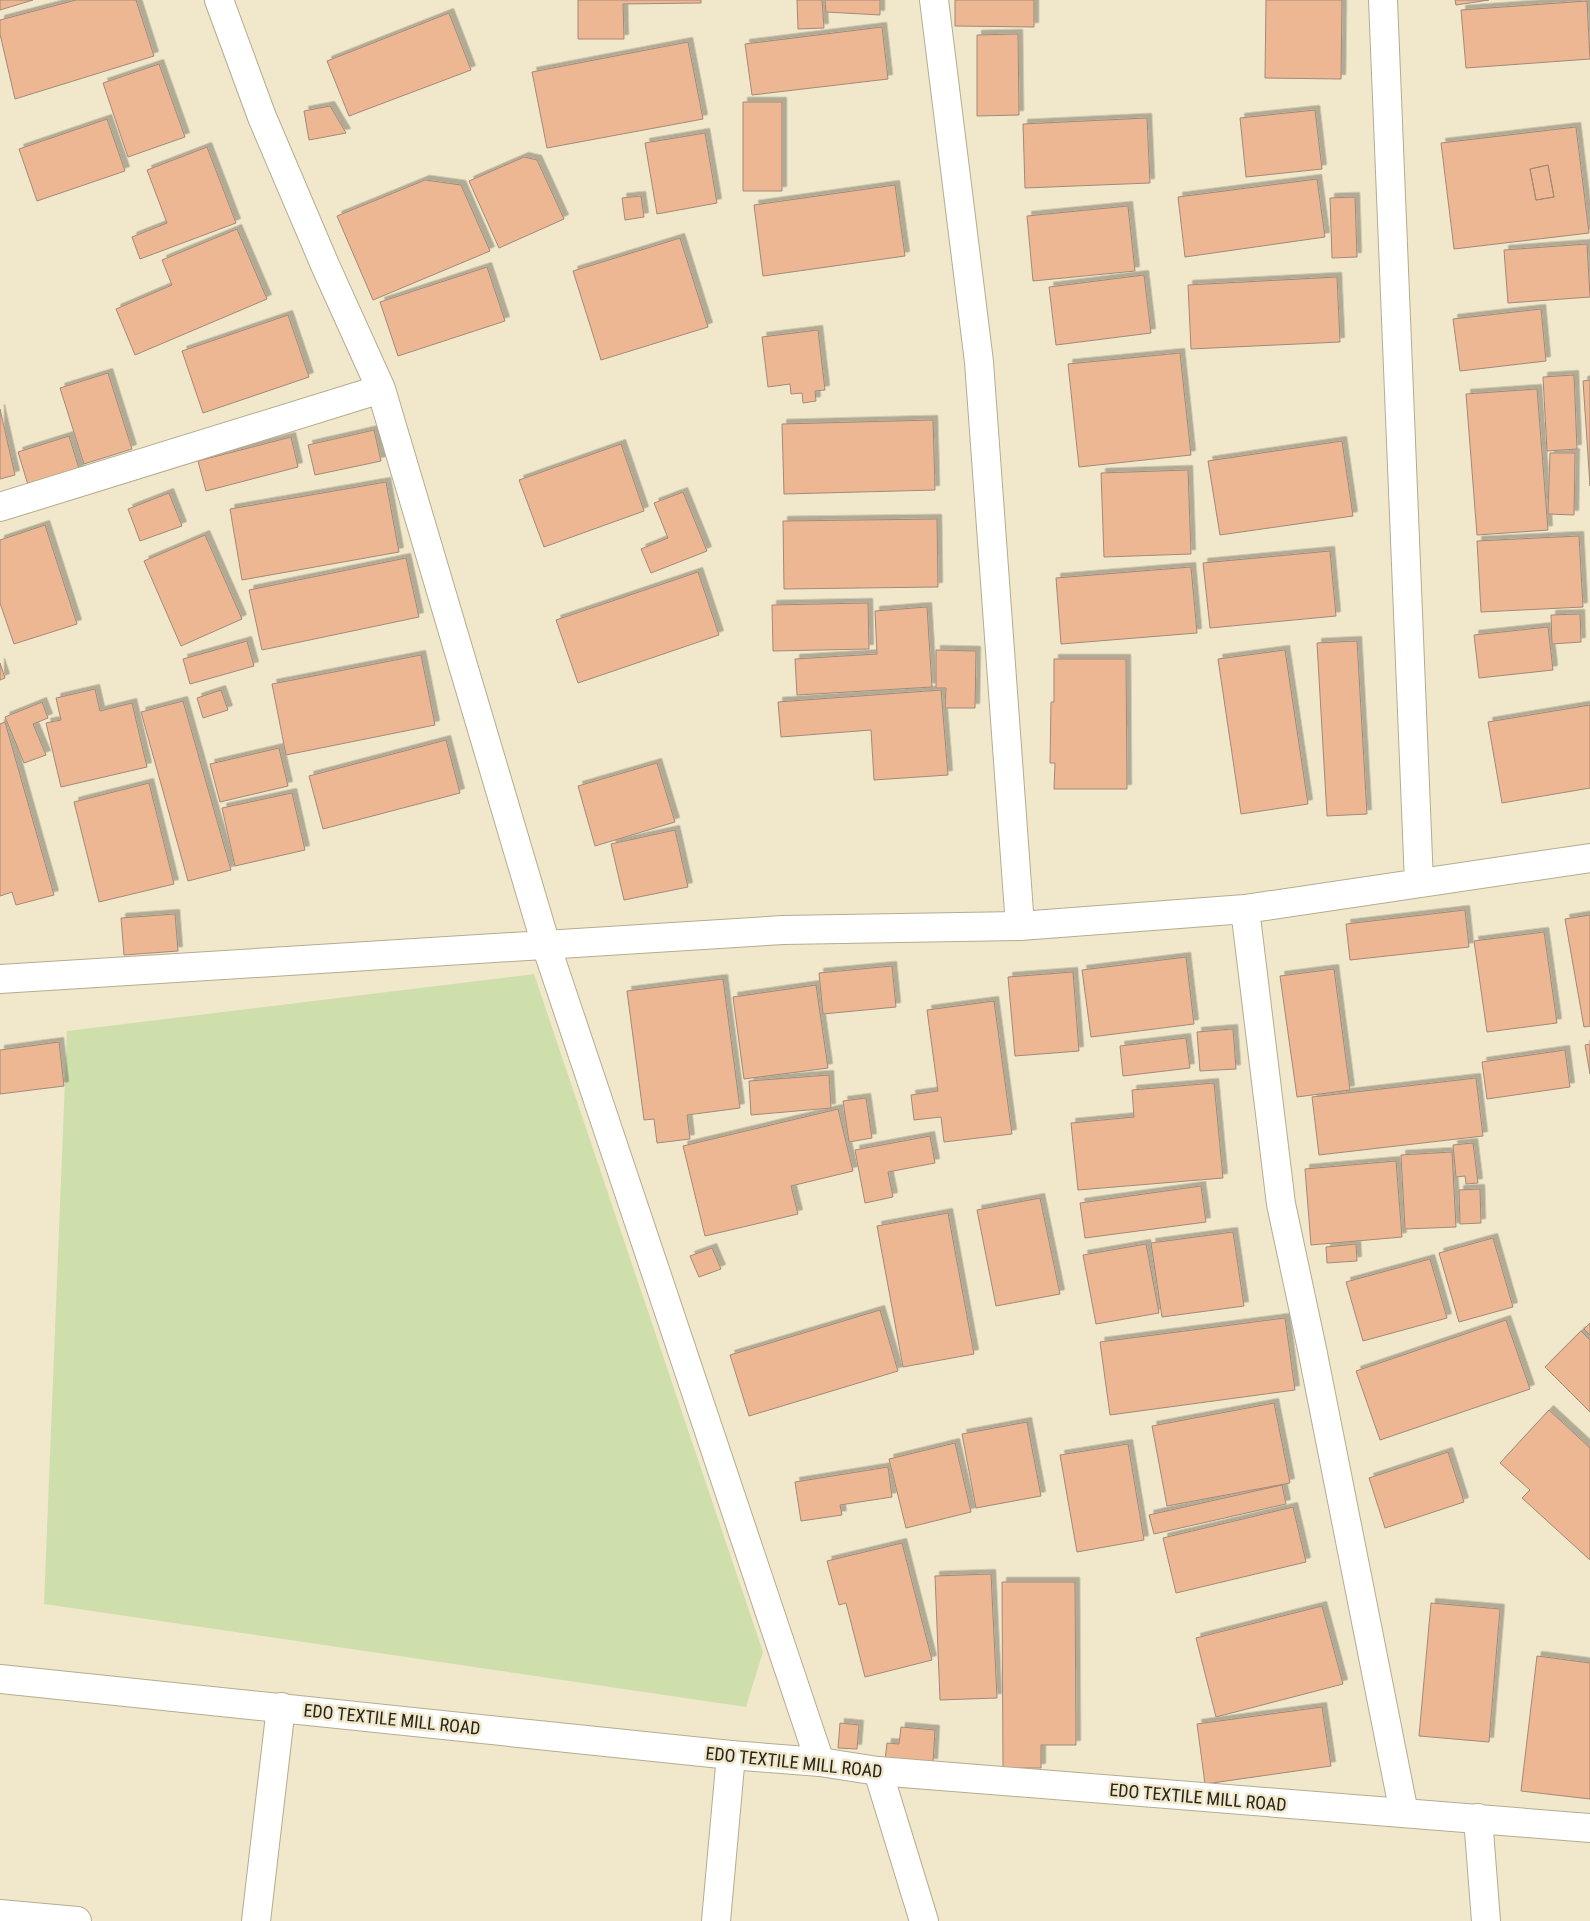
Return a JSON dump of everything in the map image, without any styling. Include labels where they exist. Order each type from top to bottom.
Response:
[{"type":"street","points":[[218,0],[262,117],[325,265],[381,389],[546,945],[820,1762]]},
{"type":"street","points":[[934,0],[979,362],[1020,926]]},
{"type":"street","points":[[1383,0],[1419,883]]},
{"type":"street","points":[[0,507],[381,389]]},
{"type":"street","points":[[0,979],[783,930],[1020,926],[1245,909],[1590,858]]},
{"type":"street","points":[[1245,909],[1281,1204],[1312,1349],[1404,1814]]},
{"type":"street","name":"EDO TEXTILE MILL ROAD","points":[[0,1679],[731,1755],[820,1762],[878,1771],[1590,1828]]},
{"type":"street","points":[[256,1921],[281,1708]]},
{"type":"street","points":[[716,1921],[731,1755]]},
{"type":"street","points":[[878,1771],[924,1921]]},
{"type":"street","points":[[1478,1818],[1486,1921]]},
{"type":"street","points":[[0,1914],[77,1921]]},
{"type":"green space","points":[[534,974],[763,1652],[746,1707],[44,1604],[67,1031]]},
{"type":"building","points":[[0,0],[33,0],[0,10]]},
{"type":"building","points":[[76,0],[136,0],[154,56],[15,99],[0,34],[0,20]]},
{"type":"building","points":[[578,0],[701,0],[701,3],[623,4],[624,39],[578,39]]},
{"type":"building","points":[[797,0],[822,0],[824,28],[798,29]]},
{"type":"building","points":[[825,0],[880,0],[880,15],[826,12]]},
{"type":"building","points":[[955,0],[1034,0],[1034,27],[955,26]]},
{"type":"building","points":[[1266,0],[1342,0],[1341,79],[1265,78]]},
{"type":"building","points":[[1455,0],[1489,0],[1456,5]]},
{"type":"building","points":[[1587,1],[1590,59],[1466,68],[1461,10]]},
{"type":"building","points":[[449,13],[471,70],[349,116],[327,61]]},
{"type":"building","points":[[882,27],[888,79],[752,95],[745,44]]},
{"type":"building","points":[[1018,34],[1019,115],[977,116],[977,35]]},
{"type":"building","points":[[688,42],[703,119],[547,148],[532,72]]},
{"type":"building","points":[[159,64],[185,137],[128,157],[103,83]]},
{"type":"building","points":[[743,102],[782,102],[782,191],[743,191]]},
{"type":"building","points":[[330,106],[346,133],[309,140],[304,111]]},
{"type":"building","points":[[1315,110],[1322,169],[1246,177],[1240,118]]},
{"type":"building","points":[[1147,118],[1150,183],[1025,188],[1023,124]]},
{"type":"building","points":[[107,119],[125,171],[37,201],[19,149]]},
{"type":"building","points":[[1576,127],[1589,233],[1454,249],[1441,143]],"holes":[[[1548,165],[1554,197],[1536,200],[1530,169]]]},
{"type":"building","points":[[705,133],[717,203],[657,214],[645,143]]},
{"type":"building","points":[[207,147],[236,223],[140,259],[132,237],[167,223],[147,170]]},
{"type":"building","points":[[524,157],[537,160],[564,219],[499,248],[469,181]]},
{"type":"building","points":[[1548,165],[1554,197],[1536,200],[1530,169]]},
{"type":"building","points":[[1317,179],[1325,237],[1185,257],[1178,197]]},
{"type":"building","points":[[425,180],[461,185],[490,251],[373,300],[337,216]]},
{"type":"building","points":[[895,185],[905,256],[763,276],[754,205]]},
{"type":"building","points":[[641,196],[644,217],[625,220],[622,198]]},
{"type":"building","points":[[1355,197],[1357,257],[1332,258],[1330,198]]},
{"type":"building","points":[[1128,206],[1135,271],[1033,281],[1027,216]]},
{"type":"building","points":[[237,229],[267,299],[135,355],[116,309],[172,285],[162,260]]},
{"type":"building","points":[[680,238],[708,327],[601,360],[573,271]]},
{"type":"building","points":[[1587,244],[1590,297],[1508,303],[1504,250]]},
{"type":"building","points":[[487,267],[505,321],[398,356],[380,302]]},
{"type":"building","points":[[1144,275],[1151,333],[1056,345],[1049,287]]},
{"type":"building","points":[[1337,277],[1340,342],[1191,349],[1188,285]]},
{"type":"building","points":[[1541,309],[1546,361],[1460,371],[1453,319]]},
{"type":"building","points":[[288,315],[309,377],[203,413],[182,351]]},
{"type":"building","points":[[818,330],[825,390],[815,391],[816,401],[803,403],[802,393],[791,394],[790,384],[768,387],[762,337]]},
{"type":"building","points":[[1180,353],[1191,455],[1079,467],[1068,364]]},
{"type":"building","points":[[108,373],[132,449],[84,464],[60,388]]},
{"type":"building","points":[[1574,375],[1577,449],[1547,451],[1543,377]]},
{"type":"building","points":[[1590,380],[1590,486],[1583,381]]},
{"type":"building","points":[[1537,389],[1548,530],[1477,535],[1466,394]]},
{"type":"building","points":[[0,409],[15,475],[0,479]]},
{"type":"building","points":[[933,420],[935,490],[784,494],[782,424]]},
{"type":"building","points":[[374,430],[381,461],[315,475],[308,445]]},
{"type":"building","points":[[69,436],[80,472],[29,488],[18,452]]},
{"type":"building","points":[[291,437],[298,467],[206,491],[198,461]]},
{"type":"building","points":[[1342,441],[1353,516],[1220,535],[1208,461]]},
{"type":"building","points":[[621,444],[644,511],[544,547],[519,480]]},
{"type":"building","points":[[1550,453],[1575,453],[1574,515],[1548,514]]},
{"type":"building","points":[[1188,470],[1191,554],[1104,557],[1101,473]]},
{"type":"building","points":[[386,482],[399,552],[242,580],[230,509]]},
{"type":"building","points":[[683,492],[707,551],[651,573],[641,549],[668,538],[654,503]]},
{"type":"building","points":[[169,493],[182,526],[140,541],[128,509]]},
{"type":"building","points":[[937,519],[938,587],[784,589],[783,521]]},
{"type":"building","points":[[45,525],[77,624],[14,644],[0,603],[0,540]]},
{"type":"building","points":[[205,535],[242,619],[181,646],[144,561]]},
{"type":"building","points":[[1579,536],[1583,607],[1481,612],[1477,541]]},
{"type":"building","points":[[1330,551],[1336,616],[1210,628],[1203,563]]},
{"type":"building","points":[[406,558],[419,617],[262,650],[249,590]]},
{"type":"building","points":[[1191,567],[1197,633],[1061,644],[1056,578]]},
{"type":"building","points":[[698,572],[719,635],[578,683],[556,620]]},
{"type":"building","points":[[868,603],[869,649],[773,651],[772,605]]},
{"type":"building","points":[[927,607],[932,687],[797,695],[795,659],[877,654],[875,611]]},
{"type":"building","points":[[1580,614],[1581,642],[1552,644],[1551,615]]},
{"type":"building","points":[[1548,627],[1553,670],[1479,678],[1474,635]]},
{"type":"building","points":[[247,641],[254,666],[190,684],[183,659]]},
{"type":"building","points":[[1357,641],[1367,814],[1327,816],[1317,643]]},
{"type":"building","points":[[936,650],[976,651],[975,708],[945,708],[946,688],[936,688]]},
{"type":"building","points":[[1285,650],[1308,804],[1241,814],[1218,659]]},
{"type":"building","points":[[421,655],[435,725],[286,755],[272,684]]},
{"type":"building","points":[[1054,659],[1126,659],[1127,789],[1054,789],[1055,763],[1050,763],[1051,702],[1054,702]]},
{"type":"building","points":[[0,663],[5,678],[0,680]]},
{"type":"building","points":[[95,689],[100,711],[132,703],[147,767],[61,787],[46,723],[61,720],[56,698]]},
{"type":"building","points":[[221,690],[228,710],[203,718],[197,698]]},
{"type":"building","points":[[941,690],[948,775],[874,780],[871,730],[781,737],[778,702]]},
{"type":"building","points":[[183,701],[231,870],[188,881],[141,712]]},
{"type":"building","points":[[42,702],[48,718],[33,724],[46,755],[24,763],[5,717]]},
{"type":"building","points":[[1590,705],[1590,788],[1502,803],[1488,722]]},
{"type":"building","points":[[5,722],[54,895],[16,905],[12,892],[0,896],[0,724]]},
{"type":"building","points":[[446,740],[460,793],[323,829],[309,776]]},
{"type":"building","points":[[279,748],[288,786],[220,802],[210,764]]},
{"type":"building","points":[[657,763],[675,822],[595,846],[578,786]]},
{"type":"building","points":[[149,783],[174,884],[99,902],[74,802]]},
{"type":"building","points":[[292,793],[305,850],[235,866],[222,808]]},
{"type":"building","points":[[675,830],[688,887],[624,900],[611,844]]},
{"type":"building","points":[[1465,910],[1469,947],[1350,960],[1346,924]]},
{"type":"building","points":[[175,914],[178,951],[124,955],[121,918]]},
{"type":"building","points":[[1590,915],[1590,1026],[1584,1027],[1565,919]]},
{"type":"building","points":[[1544,932],[1557,1023],[1487,1032],[1474,941]]},
{"type":"building","points":[[1186,957],[1194,1024],[1091,1037],[1082,970]]},
{"type":"building","points":[[892,966],[896,1007],[823,1014],[819,973]]},
{"type":"building","points":[[1334,969],[1350,1090],[1297,1097],[1280,976]]},
{"type":"building","points":[[1073,972],[1079,1051],[1015,1056],[1008,977]]},
{"type":"building","points":[[723,979],[740,1108],[687,1115],[690,1139],[657,1143],[654,1119],[644,1120],[627,991]]},
{"type":"building","points":[[816,985],[828,1068],[744,1079],[733,997]]},
{"type":"building","points":[[994,1001],[1012,1134],[944,1142],[941,1117],[914,1120],[911,1095],[938,1091],[927,1010]]},
{"type":"building","points":[[1233,1029],[1236,1069],[1200,1071],[1197,1032]]},
{"type":"building","points":[[1186,1038],[1190,1068],[1123,1076],[1120,1046]]},
{"type":"building","points":[[59,1042],[64,1086],[0,1094],[0,1050]]},
{"type":"building","points":[[1590,1044],[1590,1074],[1585,1045]]},
{"type":"building","points":[[1565,1050],[1570,1087],[1487,1099],[1482,1062]]},
{"type":"building","points":[[829,1075],[831,1108],[751,1115],[749,1081]]},
{"type":"building","points":[[1476,1078],[1483,1136],[1319,1155],[1312,1097]]},
{"type":"building","points":[[1214,1083],[1223,1178],[1078,1190],[1071,1123],[1134,1117],[1132,1090]]},
{"type":"building","points":[[866,1098],[872,1138],[849,1142],[843,1101]]},
{"type":"building","points":[[838,1109],[853,1171],[791,1186],[798,1214],[705,1236],[683,1146]]},
{"type":"building","points":[[930,1136],[935,1163],[888,1172],[893,1197],[865,1203],[855,1150]]},
{"type":"building","points":[[1473,1143],[1478,1183],[1466,1184],[1465,1176],[1456,1177],[1453,1145]]},
{"type":"building","points":[[1452,1152],[1456,1227],[1405,1229],[1401,1155]]},
{"type":"building","points":[[1396,1161],[1402,1237],[1311,1245],[1305,1169]]},
{"type":"building","points":[[1201,1186],[1206,1222],[1085,1238],[1080,1203]]},
{"type":"building","points":[[1480,1189],[1481,1223],[1460,1224],[1459,1190]]},
{"type":"building","points":[[1040,1198],[1060,1294],[996,1306],[977,1210]]},
{"type":"building","points":[[948,1213],[974,1354],[903,1367],[877,1226]]},
{"type":"building","points":[[1233,1232],[1244,1306],[1162,1317],[1151,1243]]},
{"type":"building","points":[[1493,1238],[1513,1307],[1459,1322],[1439,1253]]},
{"type":"building","points":[[1146,1244],[1159,1313],[1096,1324],[1083,1255]]},
{"type":"building","points":[[1356,1244],[1357,1261],[1327,1263],[1326,1247]]},
{"type":"building","points":[[712,1248],[721,1269],[699,1277],[690,1256]]},
{"type":"building","points":[[1430,1259],[1447,1318],[1363,1341],[1346,1282]]},
{"type":"building","points":[[880,1310],[898,1371],[749,1416],[730,1355]]},
{"type":"building","points":[[1285,1318],[1295,1390],[1110,1415],[1100,1342]]},
{"type":"building","points":[[1506,1320],[1530,1389],[1380,1440],[1356,1371]]},
{"type":"building","points":[[1590,1323],[1590,1335],[1584,1329]]},
{"type":"building","points":[[1581,1331],[1590,1340],[1590,1412],[1545,1367]]},
{"type":"building","points":[[1274,1403],[1290,1483],[1167,1506],[1152,1426]]},
{"type":"building","points":[[1549,1410],[1590,1448],[1590,1560],[1522,1498],[1530,1490],[1500,1463]]},
{"type":"building","points":[[1027,1422],[1041,1496],[976,1508],[962,1434]]},
{"type":"building","points":[[955,1443],[971,1512],[906,1528],[889,1459]]},
{"type":"building","points":[[1128,1444],[1144,1540],[1077,1552],[1060,1455]]},
{"type":"building","points":[[1448,1452],[1464,1502],[1385,1528],[1369,1478]]},
{"type":"building","points":[[888,1467],[892,1497],[840,1505],[842,1515],[801,1521],[795,1482]]},
{"type":"building","points":[[1282,1485],[1286,1504],[1154,1534],[1149,1515]]},
{"type":"building","points":[[1293,1507],[1306,1562],[1176,1593],[1163,1538]]},
{"type":"building","points":[[902,1543],[932,1660],[865,1677],[846,1603],[839,1605],[827,1561]]},
{"type":"building","points":[[991,1574],[997,1698],[940,1700],[935,1576]]},
{"type":"building","points":[[1002,1582],[1075,1582],[1076,1745],[1041,1745],[1041,1768],[1003,1768]]},
{"type":"building","points":[[1431,1603],[1500,1609],[1489,1742],[1419,1736]]},
{"type":"building","points":[[1322,1606],[1343,1684],[1216,1717],[1196,1638]]},
{"type":"building","points":[[1537,1656],[1590,1663],[1590,1799],[1521,1791]]},
{"type":"building","points":[[1322,1707],[1331,1766],[1205,1784],[1197,1724]]},
{"type":"building","points":[[840,1723],[859,1725],[857,1749],[838,1748]]},
{"type":"building","points":[[901,1727],[935,1730],[933,1763],[885,1760],[887,1743],[899,1744]]}]
